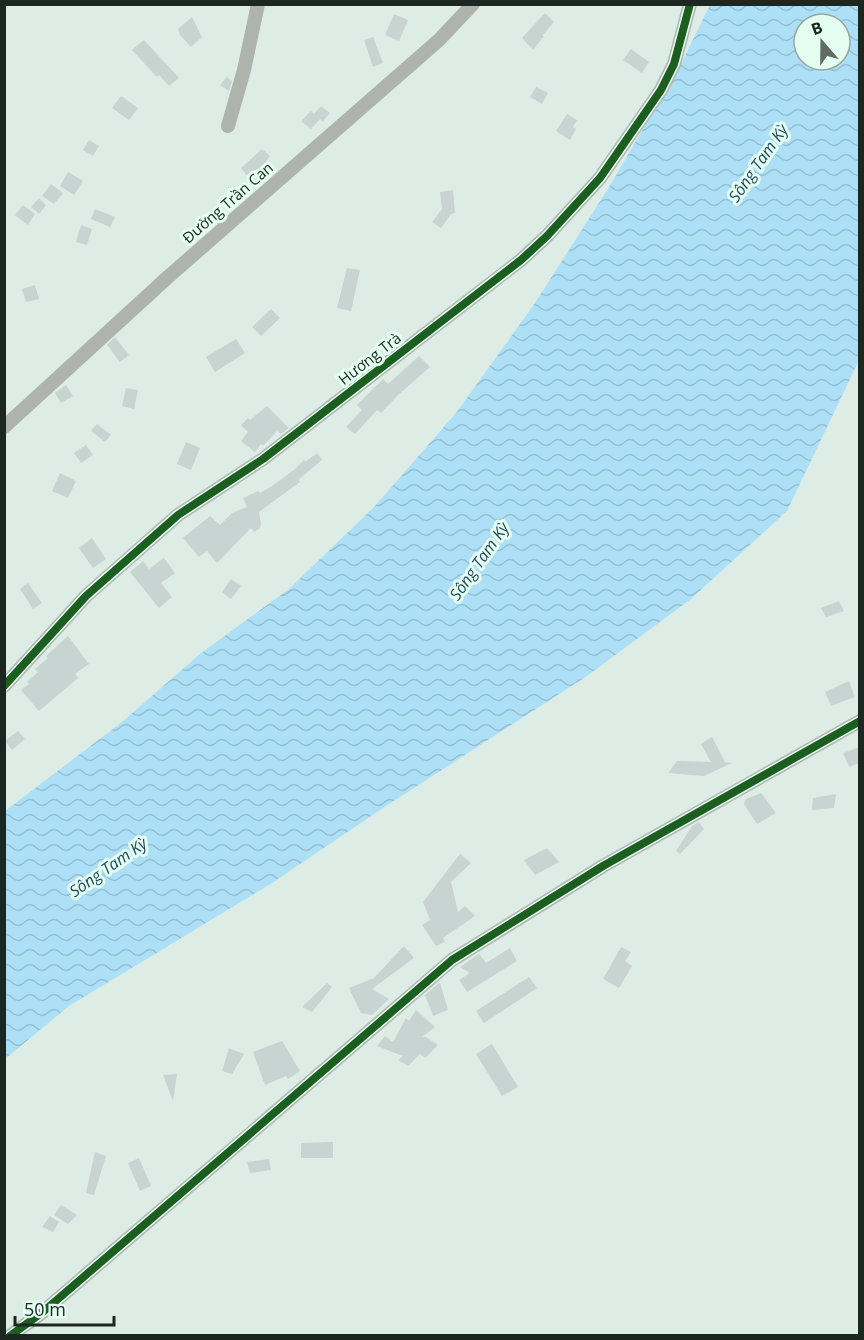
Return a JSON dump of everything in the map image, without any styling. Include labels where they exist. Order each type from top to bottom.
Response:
[{"type":"street","points":[[228,126],[244,70],[258,4]]},
{"type":"street","name":"Đường Trần Can","points":[[4,427],[168,277],[439,40],[473,4]]},
{"type":"street","name":"Hương Trà","points":[[4,686],[86,596],[178,515],[263,459],[521,260],[547,236],[600,178],[661,90],[674,64],[690,4]]},
{"type":"street","points":[[10,1335],[44,1311],[452,960],[603,866],[860,721]]},
{"type":"water","name":"Sông Tam Kỳ","points":[[710,5],[859,5],[859,360],[787,511],[691,599],[587,676],[272,883],[69,1006],[5,1059],[5,811],[122,722],[200,654],[289,589],[374,507],[456,413],[533,306],[608,189],[682,62]]},
{"type":"building","points":[[545,13],[554,22],[533,50],[522,38]]},
{"type":"building","points":[[394,14],[408,20],[399,41],[385,35]]},
{"type":"building","points":[[192,17],[202,37],[191,47],[180,35],[178,29]]},
{"type":"building","points":[[373,37],[383,63],[373,67],[364,40]]},
{"type":"building","points":[[144,40],[179,78],[169,86],[159,75],[157,77],[132,50]]},
{"type":"building","points":[[631,49],[649,62],[642,73],[623,60]]},
{"type":"building","points":[[227,77],[232,81],[229,91],[220,85]]},
{"type":"building","points":[[536,87],[548,93],[542,104],[530,97]]},
{"type":"building","points":[[121,96],[138,108],[129,120],[112,108]]},
{"type":"building","points":[[321,106],[330,113],[323,121],[320,119],[311,129],[301,121],[311,111],[314,114]]},
{"type":"building","points":[[567,114],[577,120],[573,127],[576,129],[570,140],[556,131]]},
{"type":"building","points":[[89,140],[99,146],[93,156],[83,150]]},
{"type":"building","points":[[262,149],[270,156],[266,161],[269,166],[251,181],[241,168]]},
{"type":"building","points":[[68,172],[83,181],[74,195],[60,186]]},
{"type":"building","points":[[51,184],[63,193],[54,204],[42,196]]},
{"type":"building","points":[[453,190],[455,213],[451,214],[441,228],[432,222],[442,209],[440,192]]},
{"type":"building","points":[[39,198],[46,205],[39,214],[31,207]]},
{"type":"building","points":[[23,205],[35,214],[28,225],[15,215]]},
{"type":"building","points":[[95,209],[115,217],[110,227],[91,219]]},
{"type":"building","points":[[81,225],[92,229],[87,245],[76,242]]},
{"type":"building","points":[[347,268],[360,270],[351,311],[337,308]]},
{"type":"building","points":[[35,285],[39,299],[26,302],[22,289]]},
{"type":"building","points":[[271,309],[280,318],[261,336],[252,327]]},
{"type":"building","points":[[115,337],[129,355],[120,362],[107,345]]},
{"type":"building","points":[[236,339],[245,353],[215,372],[206,357]]},
{"type":"building","points":[[419,356],[430,367],[381,413],[377,410],[355,434],[346,427],[362,410],[357,405],[383,379],[388,384]]},
{"type":"building","points":[[66,385],[73,396],[61,403],[55,393]]},
{"type":"building","points":[[126,388],[138,390],[134,409],[122,406]]},
{"type":"building","points":[[267,406],[289,428],[281,434],[277,431],[255,452],[241,441],[248,432],[241,425]]},
{"type":"building","points":[[97,424],[111,435],[105,442],[91,431]]},
{"type":"building","points":[[186,442],[200,448],[191,470],[177,464]]},
{"type":"building","points":[[86,445],[93,455],[81,463],[74,453]]},
{"type":"building","points":[[317,453],[322,460],[298,480],[300,482],[259,512],[260,528],[254,532],[251,528],[217,563],[207,551],[199,557],[183,538],[210,516],[220,525],[232,513],[247,507],[243,498],[258,491],[260,493],[272,486],[304,460],[305,462]]},
{"type":"building","points":[[60,473],[76,481],[68,498],[52,491]]},
{"type":"building","points":[[92,538],[106,559],[93,568],[79,548]]},
{"type":"building","points":[[164,558],[175,573],[161,583],[172,597],[159,608],[130,572],[143,561],[149,569]]},
{"type":"building","points":[[231,579],[241,586],[231,599],[222,592]]},
{"type":"building","points":[[28,583],[42,603],[33,609],[20,589]]},
{"type":"building","points":[[839,601],[844,611],[826,617],[821,608]]},
{"type":"building","points":[[68,636],[89,664],[75,674],[78,678],[39,711],[21,690],[38,672],[35,669],[48,658],[46,656]]},
{"type":"building","points":[[849,681],[855,697],[831,706],[825,692]]},
{"type":"building","points":[[18,731],[25,739],[12,750],[5,741]]},
{"type":"building","points":[[712,737],[725,762],[732,763],[704,776],[668,773],[677,761],[711,762],[701,744]]},
{"type":"building","points":[[860,747],[860,763],[849,767],[843,753]]},
{"type":"building","points":[[761,793],[776,813],[757,824],[744,804],[746,799]]},
{"type":"building","points":[[836,794],[834,808],[812,810],[813,798]]},
{"type":"building","points":[[699,822],[704,829],[680,854],[676,851],[692,826]]},
{"type":"building","points":[[547,848],[559,862],[535,875],[524,860]]},
{"type":"building","points":[[460,854],[471,863],[451,882],[458,912],[465,906],[475,916],[443,938],[445,942],[436,946],[422,925],[430,920],[423,902]]},
{"type":"building","points":[[404,946],[414,958],[372,989],[389,999],[372,1015],[361,1013],[349,988],[374,978]]},
{"type":"building","points":[[621,947],[631,952],[625,961],[632,966],[619,988],[603,979]]},
{"type":"building","points":[[510,948],[517,961],[467,992],[459,980],[470,973],[460,967],[479,954],[486,963]]},
{"type":"building","points":[[529,977],[537,988],[484,1023],[476,1011]]},
{"type":"building","points":[[327,983],[332,987],[312,1012],[302,1007]]},
{"type":"building","points":[[439,983],[448,1010],[433,1016],[425,995]]},
{"type":"building","points":[[416,1010],[435,1027],[422,1037],[438,1045],[425,1058],[420,1054],[408,1066],[398,1060],[403,1056],[377,1046],[385,1036],[393,1042],[406,1018],[409,1021]]},
{"type":"building","points":[[282,1041],[300,1071],[288,1079],[286,1076],[265,1085],[253,1052]]},
{"type":"building","points":[[492,1044],[518,1087],[502,1096],[476,1054]]},
{"type":"building","points":[[229,1048],[244,1054],[232,1074],[222,1071]]},
{"type":"building","points":[[177,1074],[173,1101],[163,1075]]},
{"type":"building","points":[[333,1142],[333,1158],[301,1158],[301,1143]]},
{"type":"building","points":[[95,1152],[106,1156],[94,1195],[86,1193]]},
{"type":"building","points":[[139,1158],[151,1186],[140,1191],[128,1163]]},
{"type":"building","points":[[269,1159],[271,1170],[250,1173],[247,1162]]},
{"type":"building","points":[[61,1205],[77,1215],[68,1224],[54,1215]]},
{"type":"building","points":[[50,1216],[59,1222],[53,1232],[42,1227]]},
{"type":"cycle path","points":[[4,686],[86,596],[178,515],[263,459],[521,260],[547,236],[600,178],[661,90],[674,64],[690,4]]},
{"type":"cycle path","points":[[10,1336],[44,1311],[452,960],[603,866],[860,721]]}]
